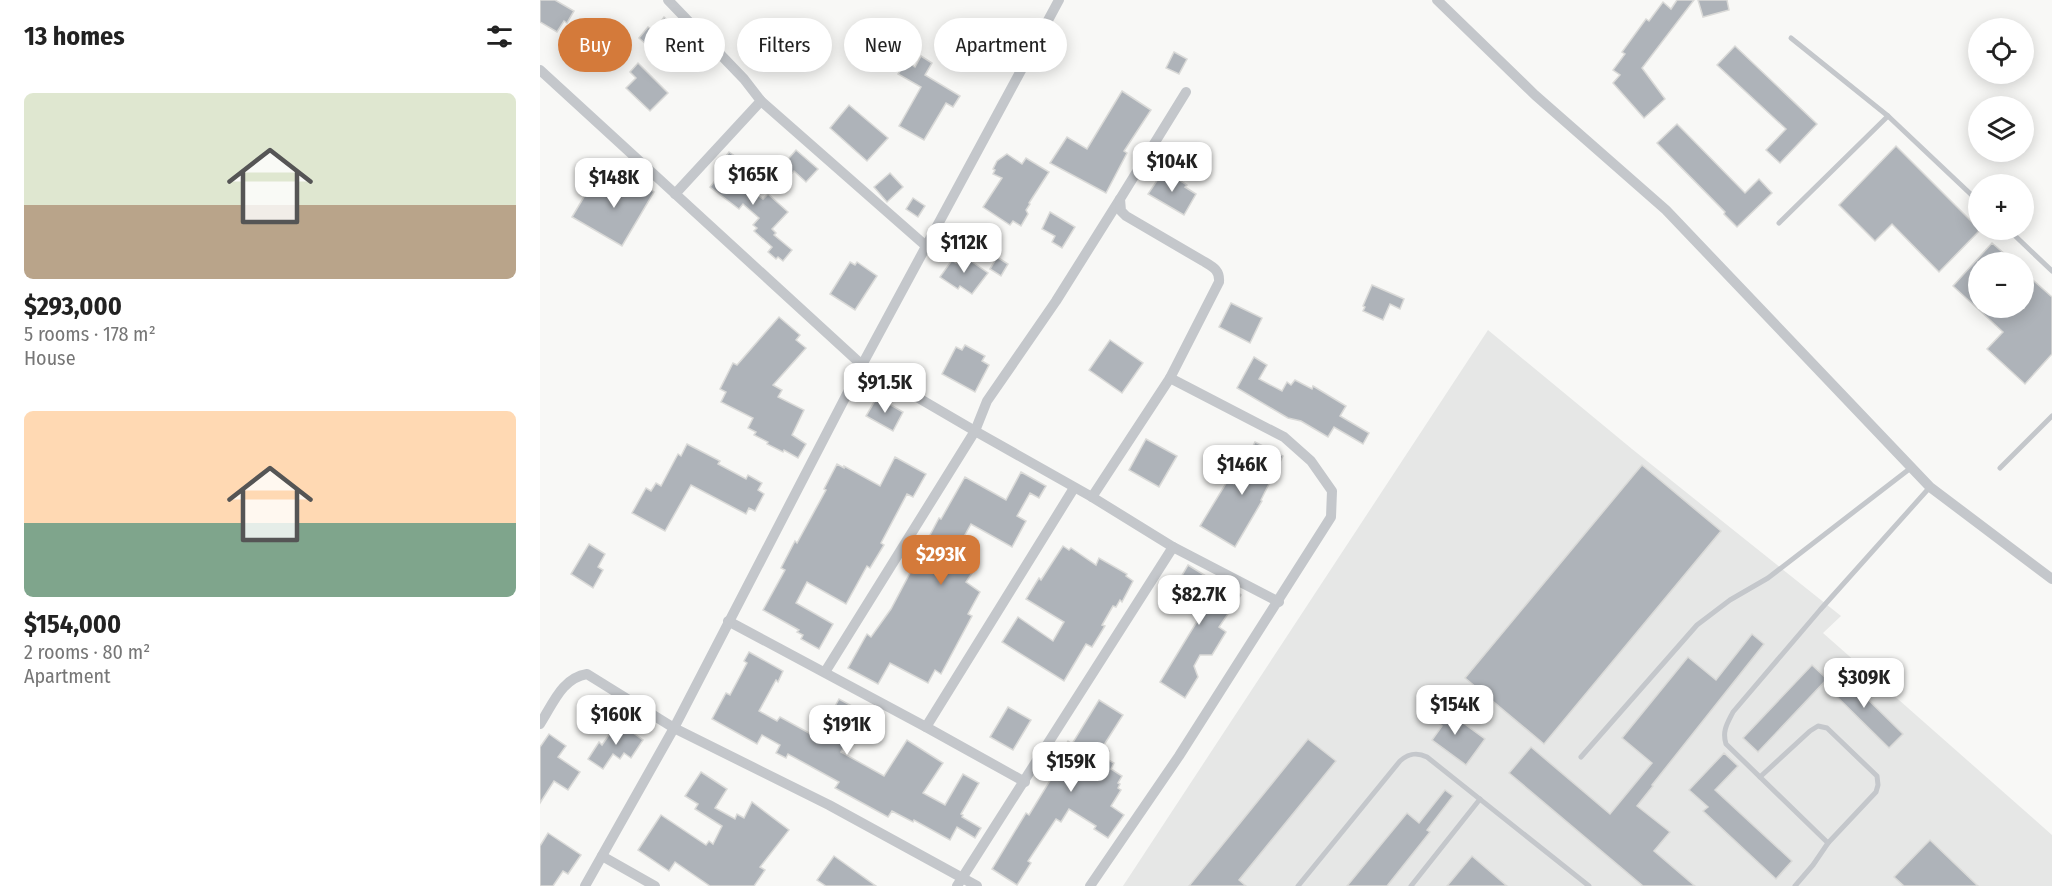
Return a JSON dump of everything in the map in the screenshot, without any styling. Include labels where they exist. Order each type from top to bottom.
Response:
[{"type":"street","points":[[668,0],[744,79],[761,101],[926,246]]},
{"type":"street","points":[[585,886],[674,728],[862,365],[1059,0]]},
{"type":"street","points":[[1437,0],[1535,95],[1666,210],[1930,487],[2052,579]]},
{"type":"street","points":[[540,70],[862,365],[1092,497],[1173,547],[1279,602]]},
{"type":"street","points":[[825,672],[975,431],[987,402],[1056,301],[1186,92]]},
{"type":"street","points":[[675,194],[761,101]]},
{"type":"street","points":[[1092,497],[1170,378],[1219,282],[1216,269],[1126,216],[1121,211],[1120,199]]},
{"type":"street","points":[[1090,886],[1179,756],[1331,517],[1332,491],[1311,461],[1284,437],[1170,378]]},
{"type":"street","points":[[927,727],[1074,488]]},
{"type":"street","points":[[960,882],[1173,547]]},
{"type":"street","points":[[728,621],[1025,782]]},
{"type":"street","points":[[540,724],[567,681],[578,675],[587,674],[674,728],[829,805],[960,882],[977,886]]},
{"type":"street","points":[[602,856],[655,886]]},
{"type":"lane","points":[[1791,38],[1888,116],[1968,192]]},
{"type":"lane","points":[[1779,224],[1888,116]]},
{"type":"lane","points":[[2019,240],[2052,271]]},
{"type":"lane","points":[[2000,468],[2052,416]]},
{"type":"lane","points":[[1581,757],[1697,625],[1730,600],[1768,578],[1912,467]]},
{"type":"lane","points":[[1828,843],[1725,744],[1723,736],[1733,712],[1930,487]]},
{"type":"lane","points":[[1760,777],[1818,726],[1827,728],[1877,776],[1876,792],[1828,843],[1795,886]]},
{"type":"lane","points":[[1298,886],[1404,756],[1416,753],[1427,758],[1588,886]]},
{"type":"lane","points":[[1411,886],[1480,799]]},
{"type":"shaded area","points":[[1488,330],[1632,449],[1841,616],[1823,633],[2052,835],[2052,886],[1123,886]]},
{"type":"building","points":[[540,0],[555,0],[574,11],[570,18],[558,18],[557,32],[540,22]]},
{"type":"building","points":[[1677,0],[1694,0],[1642,68],[1665,99],[1644,118],[1613,83],[1620,75],[1613,70],[1625,54],[1622,52],[1646,19],[1649,21],[1663,2],[1671,9]]},
{"type":"building","points":[[1698,0],[1727,0],[1729,10],[1703,17]]},
{"type":"building","points":[[644,32],[644,42],[639,38]]},
{"type":"building","points":[[1735,46],[1817,124],[1780,163],[1766,150],[1786,129],[1717,65]]},
{"type":"building","points":[[1174,52],[1187,59],[1179,74],[1166,68]]},
{"type":"building","points":[[922,57],[932,63],[925,75],[960,96],[953,107],[946,103],[924,140],[899,126],[921,87],[898,74],[899,72],[922,72]]},
{"type":"building","points":[[638,63],[644,72],[647,72],[668,93],[650,111],[626,88],[636,78],[630,72]]},
{"type":"building","points":[[1122,91],[1151,110],[1124,151],[1127,153],[1106,193],[1050,163],[1067,137],[1087,149]]},
{"type":"building","points":[[849,105],[888,138],[867,161],[830,128]]},
{"type":"building","points":[[1677,124],[1745,193],[1759,179],[1772,193],[1737,227],[1657,143]]},
{"type":"building","points":[[1896,146],[1968,218],[1968,240],[1970,240],[1939,272],[1892,224],[1875,241],[1839,205]]},
{"type":"building","points":[[796,150],[818,169],[806,182],[794,171],[780,187],[771,179]]},
{"type":"building","points":[[729,152],[739,159],[728,173],[763,199],[768,194],[788,212],[772,229],[776,233],[774,235],[792,250],[783,261],[778,257],[776,259],[768,252],[772,247],[754,231],[757,228],[753,225],[759,218],[743,204],[739,209],[710,187],[721,173],[716,169]]},
{"type":"building","points":[[1007,154],[1022,164],[1026,158],[1049,172],[1029,203],[1026,210],[1028,214],[1021,226],[1013,221],[1010,225],[983,207],[1002,178],[993,174],[995,170],[993,169],[997,161]]},
{"type":"building","points":[[1164,170],[1196,194],[1184,215],[1148,194]]},
{"type":"building","points":[[630,173],[654,192],[622,246],[572,217],[594,180],[618,194]]},
{"type":"building","points":[[890,173],[903,187],[887,202],[874,187]]},
{"type":"building","points":[[913,198],[925,206],[918,217],[906,209]]},
{"type":"building","points":[[1050,212],[1075,227],[1062,248],[1052,242],[1055,236],[1042,229]]},
{"type":"building","points":[[1992,243],[2002,252],[1984,252]]},
{"type":"building","points":[[961,254],[988,273],[972,294],[960,286],[958,289],[940,277],[952,260],[956,263]]},
{"type":"building","points":[[997,257],[1008,264],[1001,276],[990,269]]},
{"type":"building","points":[[850,262],[855,265],[857,262],[877,276],[855,310],[830,294]]},
{"type":"building","points":[[1968,269],[1968,300],[1953,286]]},
{"type":"building","points":[[2034,281],[2052,297],[2052,354],[2025,384],[1987,349],[2003,332],[1988,318],[2034,318]]},
{"type":"building","points":[[1372,285],[1404,299],[1400,309],[1390,304],[1383,320],[1363,311]]},
{"type":"building","points":[[1231,303],[1262,318],[1250,343],[1219,327]]},
{"type":"building","points":[[779,317],[800,335],[796,340],[806,348],[773,385],[782,390],[778,397],[804,410],[792,435],[806,444],[798,458],[767,444],[768,442],[754,435],[756,432],[748,428],[753,418],[721,402],[726,392],[720,389],[733,363],[737,365]]},
{"type":"building","points":[[1110,340],[1143,363],[1122,393],[1089,370]]},
{"type":"building","points":[[965,345],[985,356],[982,361],[989,365],[975,392],[942,374],[956,347],[962,350]]},
{"type":"building","points":[[1254,357],[1267,365],[1259,379],[1282,391],[1287,382],[1291,385],[1295,380],[1312,389],[1313,386],[1346,406],[1340,416],[1369,433],[1363,444],[1334,427],[1328,437],[1301,421],[1288,418],[1237,388]]},
{"type":"building","points":[[877,397],[903,412],[893,431],[866,416]]},
{"type":"building","points":[[1146,439],[1177,456],[1159,487],[1129,470]]},
{"type":"building","points":[[1255,442],[1283,456],[1262,501],[1235,547],[1200,526],[1228,480],[1234,484]]},
{"type":"building","points":[[687,444],[720,461],[718,464],[746,479],[748,475],[762,483],[758,490],[764,494],[755,511],[749,508],[746,514],[691,485],[665,531],[632,513],[646,488],[651,491],[656,483],[661,486],[678,454],[681,456]]},
{"type":"building","points":[[895,457],[926,474],[913,497],[907,494],[881,543],[884,545],[870,568],[867,566],[846,604],[807,582],[796,603],[833,624],[819,649],[801,639],[803,635],[797,632],[799,630],[763,610],[785,570],[781,568],[826,490],[824,489],[837,464],[880,486]]},
{"type":"building","points":[[1642,465],[1721,531],[1544,744],[1465,678]]},
{"type":"building","points":[[1021,472],[1046,486],[1039,498],[1030,493],[1017,516],[1026,521],[1012,547],[971,524],[950,562],[972,573],[966,582],[980,592],[968,614],[972,616],[941,674],[935,670],[928,683],[890,663],[878,684],[848,668],[867,634],[871,637],[891,609],[939,518],[941,519],[965,477],[1006,500]]},
{"type":"building","points":[[589,544],[605,554],[598,567],[603,570],[593,588],[571,574]]},
{"type":"building","points":[[1063,546],[1069,550],[1071,548],[1096,565],[1099,558],[1127,574],[1126,576],[1133,581],[1122,602],[1120,600],[1116,607],[1113,606],[1102,625],[1105,626],[1092,647],[1086,644],[1064,681],[1002,642],[1018,617],[1053,641],[1064,622],[1026,599]]},
{"type":"building","points":[[1188,565],[1222,586],[1224,583],[1241,595],[1219,627],[1226,632],[1212,655],[1200,655],[1194,666],[1198,677],[1185,698],[1160,682],[1201,615],[1170,596]]},
{"type":"building","points":[[1752,634],[1764,644],[1637,806],[1670,832],[1654,851],[1695,886],[1643,886],[1509,773],[1531,747],[1610,814],[1652,763],[1622,738],[1688,657],[1716,680]]},
{"type":"building","points":[[749,652],[783,671],[759,711],[777,721],[780,717],[818,738],[839,699],[863,712],[841,752],[884,776],[907,740],[943,763],[923,793],[945,805],[963,774],[979,783],[961,814],[962,817],[981,828],[975,838],[957,827],[950,840],[892,811],[888,817],[835,788],[839,782],[788,754],[786,758],[776,753],[780,745],[762,735],[757,744],[712,719],[726,693],[730,695],[747,663],[744,661]]},
{"type":"building","points":[[1812,665],[1827,679],[1758,752],[1743,738]]},
{"type":"building","points":[[1838,670],[1903,734],[1889,748],[1824,684]]},
{"type":"building","points":[[1099,700],[1123,715],[1102,748],[1109,751],[1105,758],[1114,763],[1111,769],[1122,776],[1118,783],[1120,784],[1118,788],[1121,790],[1111,806],[1124,815],[1108,838],[1094,829],[1096,826],[1069,809],[1061,822],[1056,819],[1028,861],[1031,863],[1017,885],[992,869],[1026,813],[1029,815],[1054,774],[1049,771],[1068,741],[1072,744]]},
{"type":"building","points":[[1432,704],[1449,717],[1451,714],[1485,739],[1466,765],[1432,740],[1442,726],[1426,713]]},
{"type":"building","points":[[1008,707],[1031,720],[1013,750],[990,737]]},
{"type":"building","points":[[618,722],[643,740],[631,758],[624,753],[620,759],[613,754],[603,769],[588,759],[599,742],[602,745]]},
{"type":"building","points":[[549,734],[566,746],[558,757],[580,772],[568,790],[554,781],[540,803],[540,747]]},
{"type":"building","points":[[1308,739],[1336,761],[1239,880],[1246,886],[1189,886]]},
{"type":"building","points":[[1724,753],[1738,766],[1715,790],[1792,861],[1776,879],[1703,811],[1708,807],[1689,790]]},
{"type":"building","points":[[701,772],[727,789],[715,808],[735,819],[737,814],[744,818],[752,802],[789,830],[760,867],[765,870],[754,886],[710,886],[675,862],[669,871],[638,850],[661,815],[706,845],[709,841],[713,844],[722,826],[695,809],[698,804],[685,796]]},
{"type":"building","points":[[1445,790],[1453,796],[1427,830],[1430,832],[1387,886],[1347,886],[1407,813],[1419,823]]},
{"type":"building","points":[[548,833],[581,855],[568,874],[563,871],[553,886],[540,886],[540,846]]},
{"type":"building","points":[[1930,840],[1978,886],[1904,886],[1894,877]]},
{"type":"building","points":[[834,856],[876,886],[826,886],[817,880]]},
{"type":"building","points":[[1472,856],[1507,886],[1447,886]]}]
